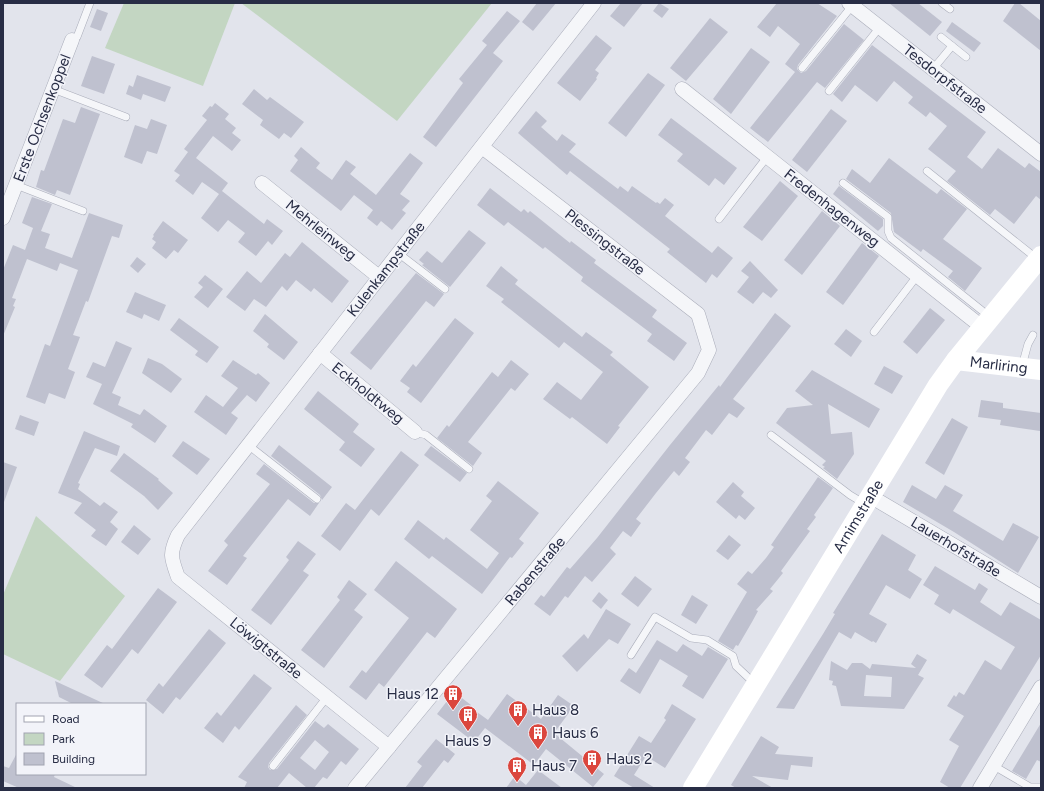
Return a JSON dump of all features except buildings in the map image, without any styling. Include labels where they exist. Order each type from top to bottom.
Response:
[{"type":"main road","name":"Arnimstraße","points":[[693,788],[938,385],[986,322],[1040,258]]},
{"type":"main road","name":"Marliring","points":[[956,360],[1031,369]]},
{"type":"street","name":"Kulenkampstraße","points":[[178,535],[594,3]]},
{"type":"street","name":"Tesdorpfstraße","points":[[850,4],[1041,154]]},
{"type":"street","name":"Erste Ochsenkoppel","points":[[3,218],[10,190],[72,40]]},
{"type":"street","name":"Fredenhagenweg","points":[[682,89],[917,276],[986,322]]},
{"type":"street","name":"Plessingstraße","points":[[482,147],[698,314],[709,350]]},
{"type":"street","name":"Mehrleinweg","points":[[262,182],[380,277]]},
{"type":"street","name":"Rabenstraße","points":[[355,788],[698,373],[709,350]]},
{"type":"street","name":"Eckholdtweg","points":[[320,354],[415,432]]},
{"type":"street","name":"Lauerhofstraße","points":[[868,500],[1041,597]]},
{"type":"street","name":"Löwigtstraße","points":[[178,535],[171,557],[178,577],[389,747]]},
{"type":"street","points":[[980,788],[1041,687]]},
{"type":"lane","points":[[72,40],[77,37],[90,3]]},
{"type":"lane","points":[[942,3],[950,9]]},
{"type":"lane","points":[[802,68],[850,4]]},
{"type":"lane","points":[[828,91],[880,27]]},
{"type":"lane","points":[[941,37],[966,56]]},
{"type":"lane","points":[[933,69],[952,46]]},
{"type":"lane","points":[[53,89],[126,117]]},
{"type":"lane","points":[[719,219],[767,157]]},
{"type":"lane","points":[[927,171],[1040,258]]},
{"type":"lane","points":[[843,182],[888,218],[888,231],[891,238],[986,322]]},
{"type":"lane","points":[[10,190],[83,211]]},
{"type":"lane","points":[[398,253],[445,289]]},
{"type":"lane","points":[[874,332],[917,276]]},
{"type":"lane","points":[[1031,369],[1028,344],[1034,335]]},
{"type":"lane","points":[[415,432],[426,435],[469,470]]},
{"type":"lane","points":[[771,435],[850,495],[868,500]]},
{"type":"lane","points":[[248,445],[317,499]]},
{"type":"lane","points":[[631,655],[655,617],[691,638],[707,640],[733,656],[736,666],[756,685]]},
{"type":"lane","points":[[273,766],[327,697]]},
{"type":"lane","points":[[994,766],[1030,787],[1041,787]]},
{"type":"green space","points":[[124,3],[235,3],[203,86],[105,48]]},
{"type":"green space","points":[[241,3],[492,3],[397,121]]},
{"type":"green space","points":[[36,516],[125,596],[60,681],[3,654],[3,595]]},
{"type":"place","name":"Haus 12","points":[[453,711]]},
{"type":"place","name":"Haus 8","points":[[518,727]]},
{"type":"place","name":"Haus 9","points":[[468,732]]},
{"type":"place","name":"Haus 6","points":[[538,750]]},
{"type":"place","name":"Haus 2","points":[[592,776]]},
{"type":"place","name":"Haus 7","points":[[517,783]]}]
